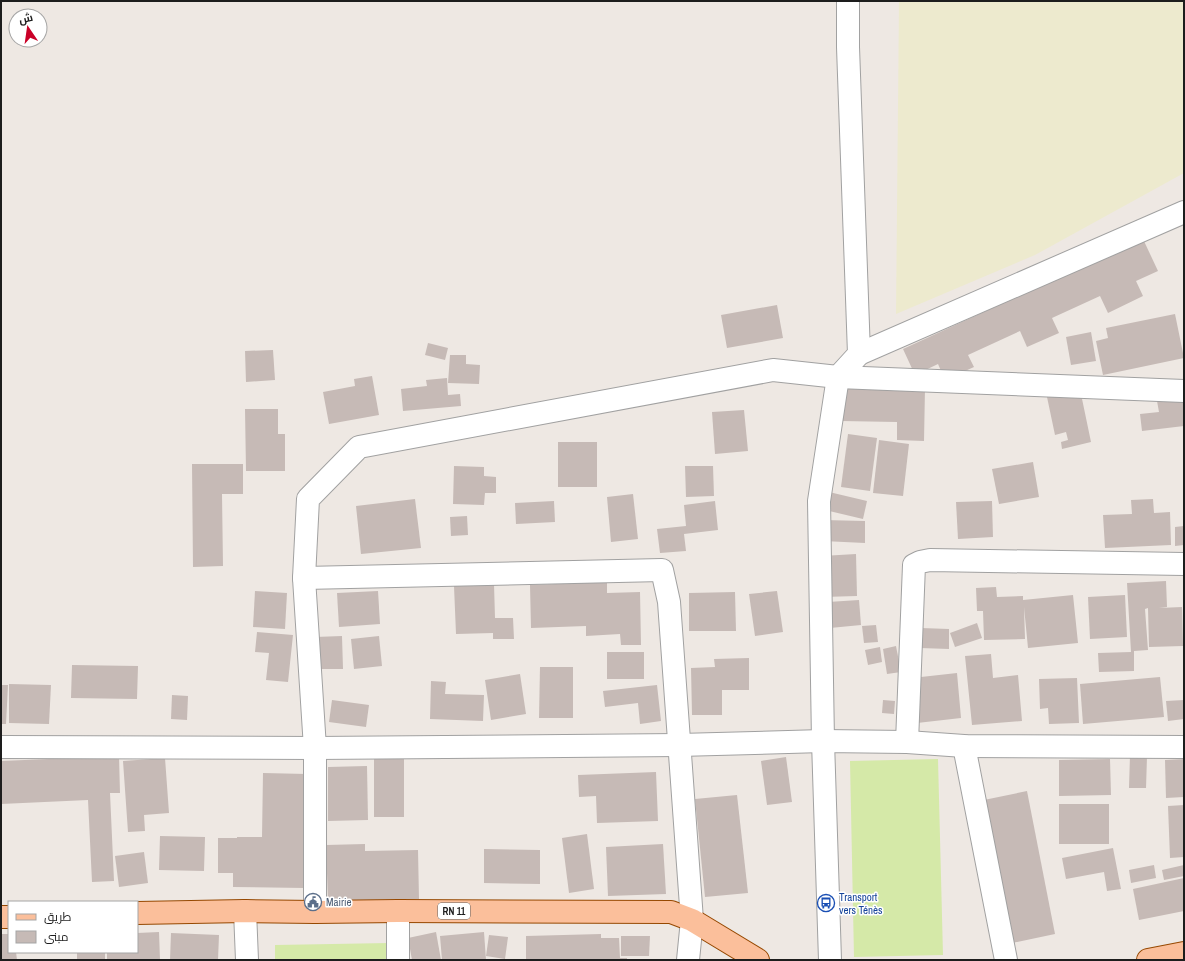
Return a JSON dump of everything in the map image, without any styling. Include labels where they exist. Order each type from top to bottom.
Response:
[{"type":"main road","name":"RN 11","points":[[138,913],[245,911],[671,912],[692,920],[758,960]]},
{"type":"main road","points":[[1148,960],[1184,953]]},
{"type":"street","points":[[848,1],[848,47],[859,354]]},
{"type":"street","points":[[830,960],[823,741],[819,500],[838,377],[859,354],[1184,212]]},
{"type":"street","points":[[315,912],[315,748],[304,578],[308,499],[359,447],[773,370],[838,377],[1184,391]]},
{"type":"street","points":[[907,742],[914,565],[930,560],[1184,564]]},
{"type":"street","points":[[304,578],[662,570],[669,602],[692,920],[688,960]]},
{"type":"street","points":[[1,747],[315,748],[679,745],[823,741],[907,742],[964,746],[1184,747]]},
{"type":"street","points":[[964,746],[1006,960]]},
{"type":"street","points":[[245,911],[247,960]]},
{"type":"street","points":[[398,911],[398,960]]},
{"type":"shaded area","points":[[899,1],[1184,1],[1184,173],[1035,255],[896,314]]},
{"type":"green space","points":[[938,759],[943,955],[854,957],[850,761]]},
{"type":"green space","points":[[389,943],[389,960],[275,960],[275,945]]},
{"type":"building","points":[[1143,239],[1158,271],[1136,281],[1143,296],[1108,313],[1100,296],[1052,318],[1059,333],[1027,347],[1020,331],[968,355],[974,367],[945,380],[938,364],[915,375],[903,349]]},
{"type":"building","points":[[777,305],[783,338],[727,348],[721,315]]},
{"type":"building","points":[[1175,314],[1184,358],[1103,375],[1096,341],[1108,338],[1106,328]]},
{"type":"building","points":[[1091,332],[1096,361],[1071,365],[1066,337]]},
{"type":"building","points":[[428,343],[448,348],[445,360],[425,355]]},
{"type":"building","points":[[273,350],[275,380],[246,382],[245,351]]},
{"type":"building","points":[[450,355],[466,355],[466,364],[480,365],[479,384],[448,383]]},
{"type":"building","points":[[372,376],[379,415],[329,424],[323,392],[355,386],[354,379]]},
{"type":"building","points":[[447,378],[448,395],[460,394],[461,406],[403,411],[401,389],[427,386],[426,380]]},
{"type":"building","points":[[841,386],[925,388],[924,441],[897,440],[897,422],[841,421]]},
{"type":"building","points":[[1070,392],[1081,394],[1091,442],[1062,449],[1061,442],[1068,440],[1066,432],[1055,435],[1047,397]]},
{"type":"building","points":[[1184,398],[1184,426],[1142,431],[1140,414],[1159,412],[1157,401]]},
{"type":"building","points":[[245,409],[278,409],[278,434],[285,434],[285,471],[246,471]]},
{"type":"building","points":[[744,410],[748,451],[715,454],[712,412]]},
{"type":"building","points":[[848,434],[877,438],[870,491],[841,487]]},
{"type":"building","points":[[879,440],[909,444],[903,496],[873,493]]},
{"type":"building","points":[[558,442],[597,442],[597,487],[558,487]]},
{"type":"building","points":[[1033,462],[1039,497],[999,504],[992,469]]},
{"type":"building","points":[[192,464],[243,464],[243,494],[222,494],[223,566],[193,567]]},
{"type":"building","points":[[454,466],[484,467],[484,476],[496,477],[496,493],[485,493],[484,505],[453,504]]},
{"type":"building","points":[[685,466],[713,466],[714,496],[686,497]]},
{"type":"building","points":[[829,492],[867,501],[863,519],[825,510]]},
{"type":"building","points":[[633,494],[638,539],[611,542],[607,497]]},
{"type":"building","points":[[415,499],[421,548],[361,554],[356,506]]},
{"type":"building","points":[[1153,499],[1154,513],[1170,512],[1171,545],[1105,548],[1103,515],[1132,514],[1131,500]]},
{"type":"building","points":[[554,501],[555,522],[516,524],[515,503]]},
{"type":"building","points":[[715,501],[718,530],[684,534],[686,551],[660,553],[657,529],[686,526],[684,505]]},
{"type":"building","points":[[992,501],[993,537],[958,539],[956,502]]},
{"type":"building","points":[[467,516],[468,535],[451,536],[450,517]]},
{"type":"building","points":[[823,520],[865,521],[865,543],[823,541]]},
{"type":"building","points":[[1184,526],[1184,545],[1175,546],[1175,527]]},
{"type":"building","points":[[856,554],[857,596],[823,597],[822,556]]},
{"type":"building","points":[[1166,581],[1167,607],[1159,608],[1182,607],[1183,646],[1149,647],[1148,608],[1145,609],[1148,650],[1134,651],[1134,671],[1099,672],[1098,653],[1131,652],[1127,583]]},
{"type":"building","points":[[607,582],[607,593],[640,592],[641,645],[621,645],[620,634],[586,636],[586,626],[531,628],[530,585]]},
{"type":"building","points":[[494,584],[495,618],[513,618],[514,639],[493,639],[493,633],[456,634],[454,586]]},
{"type":"building","points":[[996,587],[997,597],[1023,596],[1023,600],[1073,595],[1078,643],[1028,648],[1024,607],[1025,639],[984,640],[983,611],[977,611],[976,588]]},
{"type":"building","points":[[255,591],[287,593],[285,629],[253,627]]},
{"type":"building","points":[[378,591],[380,624],[339,627],[337,593]]},
{"type":"building","points":[[777,591],[783,632],[755,636],[749,594]]},
{"type":"building","points":[[735,592],[736,631],[689,631],[689,593]]},
{"type":"building","points":[[1125,595],[1127,637],[1090,639],[1088,597]]},
{"type":"building","points":[[859,600],[861,625],[830,628],[828,602]]},
{"type":"building","points":[[977,623],[982,638],[955,647],[950,633]]},
{"type":"building","points":[[876,625],[878,642],[864,643],[862,626]]},
{"type":"building","points":[[921,628],[949,629],[949,649],[920,648]]},
{"type":"building","points":[[257,632],[293,635],[288,682],[266,680],[269,653],[255,652]]},
{"type":"building","points":[[342,636],[343,669],[316,669],[315,637]]},
{"type":"building","points":[[379,636],[382,666],[354,669],[351,639]]},
{"type":"building","points":[[896,646],[901,672],[887,674],[883,649]]},
{"type":"building","points":[[880,647],[882,662],[868,665],[865,650]]},
{"type":"building","points":[[607,652],[644,652],[644,679],[607,679]]},
{"type":"building","points":[[991,654],[993,678],[1018,675],[1022,721],[972,725],[965,656]]},
{"type":"building","points":[[749,658],[749,690],[722,690],[722,715],[692,715],[691,668],[715,667],[714,659]]},
{"type":"building","points":[[72,665],[138,666],[137,699],[71,698]]},
{"type":"building","points":[[540,667],[573,667],[573,718],[539,718]]},
{"type":"building","points":[[957,673],[961,718],[917,723],[912,678]]},
{"type":"building","points":[[520,674],[526,714],[491,720],[485,680]]},
{"type":"building","points":[[1160,677],[1164,717],[1083,724],[1080,684]]},
{"type":"building","points":[[1077,678],[1079,723],[1049,724],[1048,708],[1040,709],[1039,679]]},
{"type":"building","points":[[431,681],[446,682],[445,694],[484,695],[483,721],[430,719]]},
{"type":"building","points":[[9,684],[51,685],[49,724],[9,723]]},
{"type":"building","points":[[1,685],[8,685],[6,724],[1,724]]},
{"type":"building","points":[[657,685],[661,721],[640,724],[638,703],[605,707],[603,691]]},
{"type":"building","points":[[172,695],[188,696],[187,720],[171,719]]},
{"type":"building","points":[[332,700],[369,705],[366,727],[329,722]]},
{"type":"building","points":[[883,700],[895,701],[894,714],[882,713]]},
{"type":"building","points":[[1184,700],[1184,719],[1168,721],[1166,701]]},
{"type":"building","points":[[1130,755],[1147,756],[1146,788],[1129,788]]},
{"type":"building","points":[[119,756],[120,793],[110,793],[114,881],[92,882],[88,800],[1,804],[1,761]]},
{"type":"building","points":[[786,757],[792,802],[767,805],[761,761]]},
{"type":"building","points":[[165,758],[169,813],[144,815],[145,831],[128,832],[123,761]]},
{"type":"building","points":[[374,758],[404,758],[404,817],[374,817]]},
{"type":"building","points":[[1110,759],[1111,795],[1059,796],[1059,760]]},
{"type":"building","points":[[1184,759],[1184,797],[1166,798],[1165,760]]},
{"type":"building","points":[[367,766],[368,820],[328,821],[328,767]]},
{"type":"building","points":[[656,772],[658,821],[597,823],[596,796],[579,797],[578,775]]},
{"type":"building","points":[[263,773],[307,774],[305,888],[233,887],[233,873],[218,873],[218,838],[262,837]]},
{"type":"building","points":[[1027,791],[1055,934],[1007,944],[979,801]]},
{"type":"building","points":[[737,795],[748,893],[705,897],[695,799]]},
{"type":"building","points":[[1059,804],[1109,804],[1109,844],[1059,844]]},
{"type":"building","points":[[1184,805],[1184,857],[1170,858],[1168,806]]},
{"type":"building","points":[[587,834],[594,889],[569,893],[562,838]]},
{"type":"building","points":[[160,836],[205,837],[204,871],[159,870]]},
{"type":"building","points":[[365,844],[365,851],[418,850],[419,899],[328,901],[326,845]]},
{"type":"building","points":[[663,844],[666,894],[608,896],[606,847]]},
{"type":"building","points":[[1113,848],[1121,889],[1107,891],[1104,872],[1066,879],[1062,858]]},
{"type":"building","points":[[484,849],[540,850],[540,884],[484,883]]},
{"type":"building","points":[[144,852],[148,883],[119,887],[115,856]]},
{"type":"building","points":[[1154,865],[1156,878],[1131,883],[1129,870]]},
{"type":"building","points":[[1184,865],[1184,876],[1164,880],[1162,870]]},
{"type":"building","points":[[1184,878],[1184,911],[1139,920],[1133,889]]},
{"type":"building","points":[[159,932],[160,960],[107,960],[107,953],[138,953],[138,933]]},
{"type":"building","points":[[436,932],[441,960],[412,960],[408,938]]},
{"type":"building","points":[[484,932],[486,960],[442,960],[440,936]]},
{"type":"building","points":[[171,933],[219,935],[218,960],[170,960]]},
{"type":"building","points":[[1,934],[8,934],[8,953],[16,953],[17,960],[1,960]]},
{"type":"building","points":[[601,934],[601,938],[619,938],[620,958],[627,958],[627,960],[526,960],[526,936]]},
{"type":"building","points":[[489,935],[508,937],[505,959],[486,956]]},
{"type":"building","points":[[621,936],[650,936],[649,956],[621,956]]},
{"type":"building","points":[[77,953],[105,953],[105,960],[77,960]]},
{"type":"place","name":"Mairie","points":[[313,902]]},
{"type":"place","name":"Transport vers Ténès","points":[[826,903]]}]
